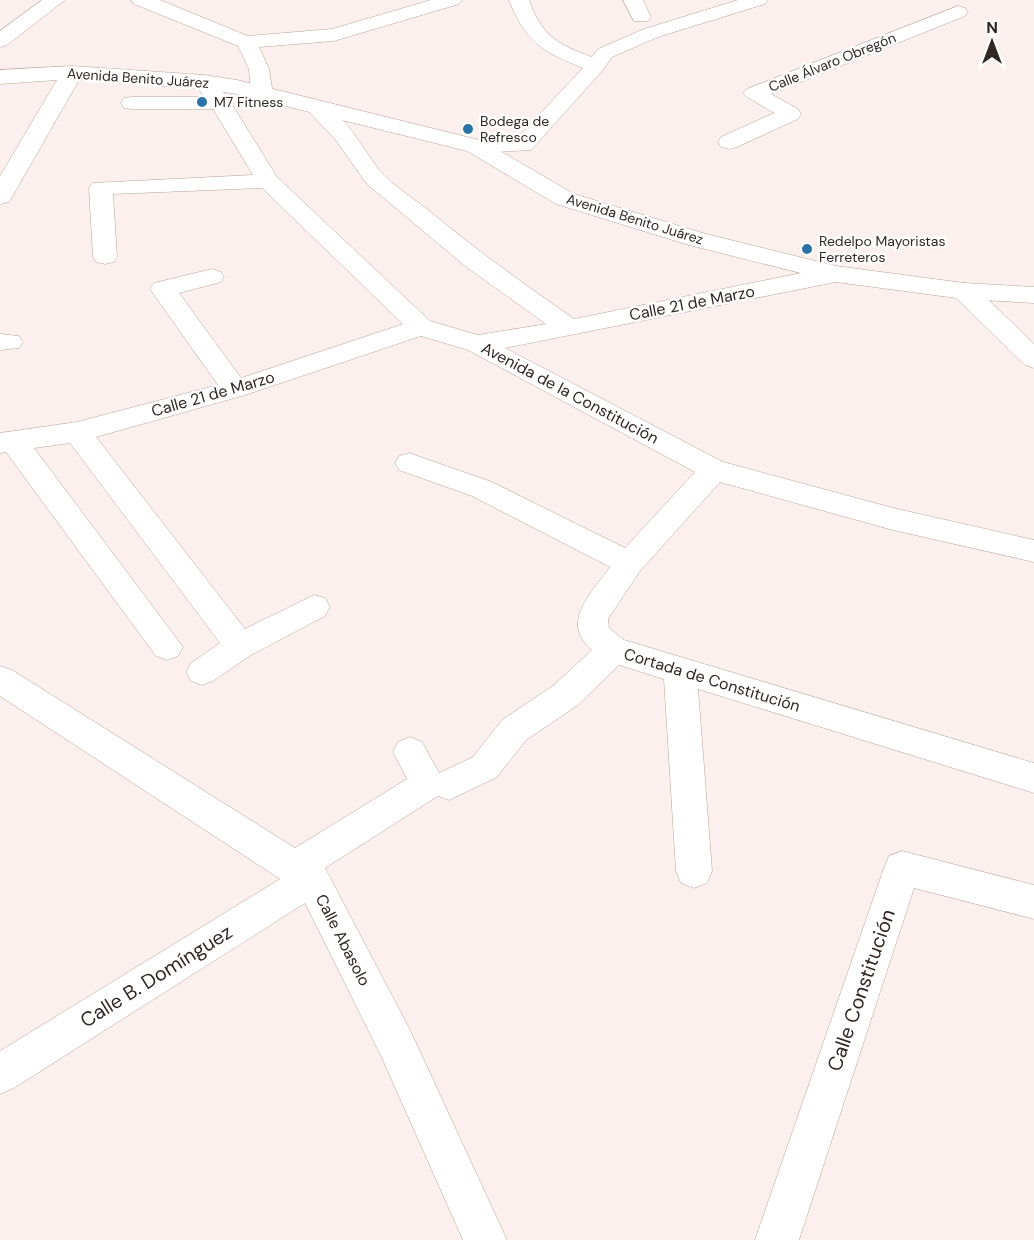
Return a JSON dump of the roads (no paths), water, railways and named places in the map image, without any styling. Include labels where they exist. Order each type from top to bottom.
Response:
[{"type":"main road","points":[[0,41],[55,0]]},
{"type":"main road","points":[[0,197],[72,73]]},
{"type":"main road","name":"Avenida Benito Juárez","points":[[0,77],[72,73],[204,82],[262,94],[475,146],[566,199],[698,240],[836,274],[963,291],[1034,295]]},
{"type":"street","points":[[141,0],[173,10],[246,42],[334,35],[452,0]]},
{"type":"street","points":[[519,0],[534,35],[549,46],[596,66]]},
{"type":"street","points":[[475,146],[523,145],[596,66],[605,53],[651,33],[758,0]]},
{"type":"street","name":"Calle Álvaro Obregón","points":[[729,142],[790,114],[754,93],[958,12],[940,0]]},
{"type":"street","points":[[246,42],[259,69],[262,94]]},
{"type":"street","name":"Avenida de la Constitución","points":[[204,82],[220,103],[268,181],[421,327],[477,344],[714,470],[893,519],[1034,551]]},
{"type":"street","points":[[132,104],[220,103]]},
{"type":"street","points":[[318,108],[344,134],[374,178],[474,261],[570,328]]},
{"type":"street","points":[[105,257],[101,188],[268,181]]},
{"type":"street","name":"Calle 21 de Marzo","points":[[477,344],[570,328],[836,274]]},
{"type":"street","points":[[212,277],[163,289],[235,389]]},
{"type":"street","points":[[963,291],[1034,360]]},
{"type":"street","name":"Calle 21 de Marzo","points":[[7,443],[77,432],[235,389],[421,327]]},
{"type":"street","points":[[77,432],[240,646]]},
{"type":"street","points":[[7,443],[167,647]]},
{"type":"street","points":[[409,463],[482,489],[629,563]]},
{"type":"street","name":"Cortada de Constitución","points":[[714,470],[629,563],[592,618],[594,634],[613,650],[1034,778]]},
{"type":"street","points":[[202,672],[240,646],[314,607]]},
{"type":"street","points":[[449,785],[485,767],[514,730],[566,695],[613,650]]},
{"type":"street","points":[[680,670],[694,871]]},
{"type":"street","points":[[0,679],[303,873]]},
{"type":"street","name":"Calle B. Domínguez","points":[[0,1074],[303,873],[427,785],[410,752]]},
{"type":"street","name":"Calle Constitución","points":[[777,1240],[902,868],[1034,902]]},
{"type":"street","name":"Calle Abasolo","points":[[303,873],[396,1044],[485,1240]]},
{"type":"place","name":"M7 Fitness","points":[[202,102]]},
{"type":"place","name":"Bodega de Refresco","points":[[468,129]]},
{"type":"place","name":"Redelpo Mayoristas Ferreteros","points":[[807,249]]}]
